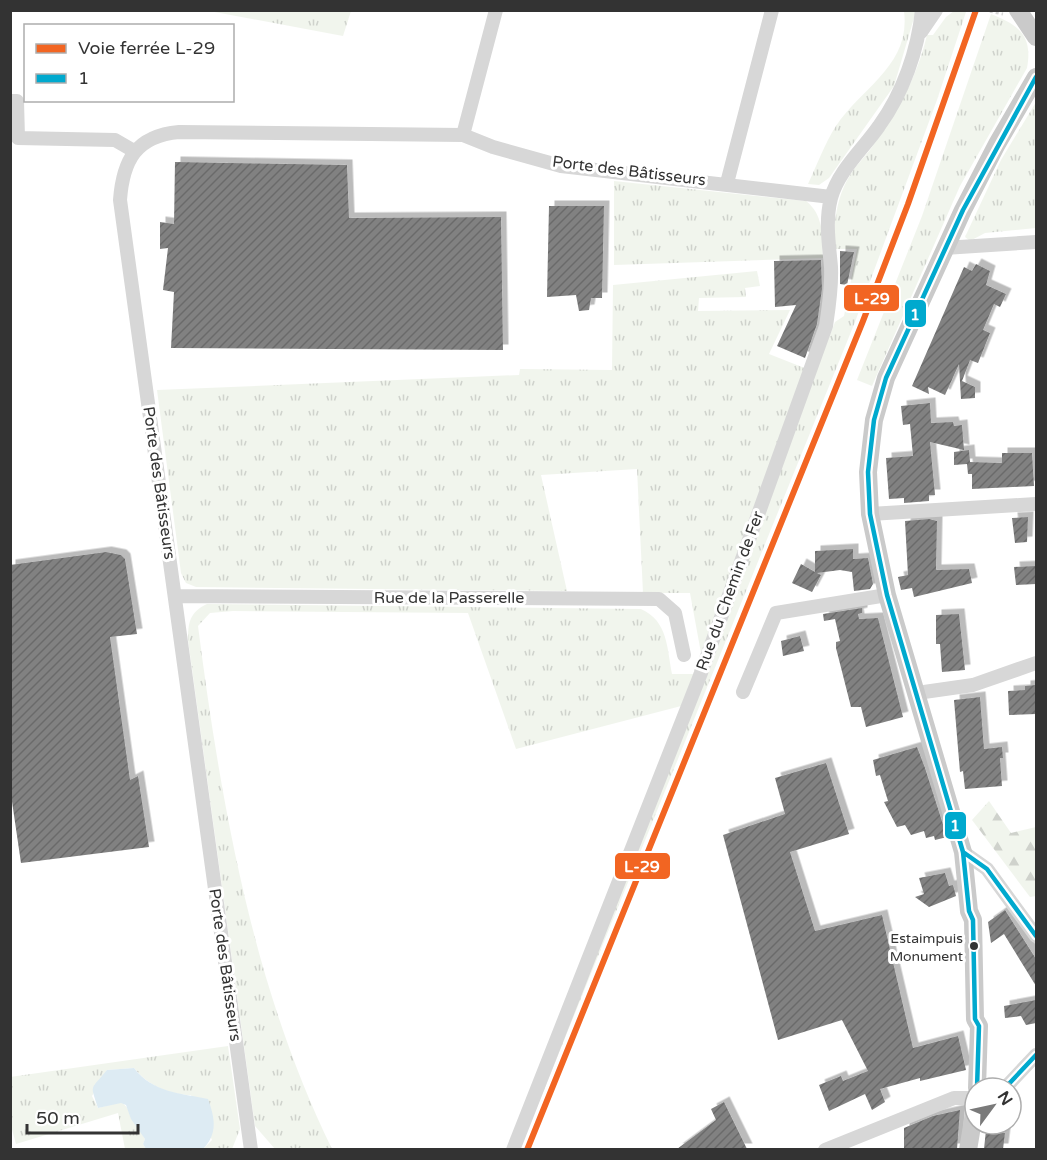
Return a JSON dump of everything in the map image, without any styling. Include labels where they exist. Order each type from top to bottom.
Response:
[{"type":"main road","points":[[1018,10],[1036,37]]},
{"type":"main road","points":[[977,1076],[979,1026],[975,1018],[973,920],[969,912],[963,852],[887,595],[870,514],[868,472],[874,420],[886,378],[944,248],[997,144],[1036,77]]},
{"type":"street","points":[[463,135],[496,10]]},
{"type":"street","name":"Porte des Bâtisseurs","points":[[727,183],[772,10]]},
{"type":"street","name":"Rue du Chemin de Fer","points":[[513,1149],[701,673],[826,326],[831,297],[828,231],[831,197],[842,176],[889,108],[904,81],[920,33],[922,10]]},
{"type":"street","name":"Rue du Chemin de Fer","points":[[920,33],[936,10]]},
{"type":"street","points":[[10,101],[17,101],[18,138],[115,140],[134,151]]},
{"type":"street","name":"Porte des Bâtisseurs","points":[[251,1149],[120,200],[125,167],[134,151],[164,133],[179,132],[463,135],[493,147],[561,165],[831,197]]},
{"type":"street","points":[[944,248],[1036,242]]},
{"type":"street","points":[[870,514],[1036,504]]},
{"type":"street","points":[[743,692],[776,613],[887,595]]},
{"type":"street","name":"Rue de la Passerelle","points":[[175,596],[658,599],[675,613],[684,655]]},
{"type":"street","points":[[917,693],[973,686],[1036,663]]},
{"type":"street","points":[[963,852],[987,869],[1036,936]]},
{"type":"street","points":[[1016,1076],[1036,1055]]},
{"type":"street","points":[[825,1149],[954,1098],[963,1098]]},
{"type":"path","points":[[984,10],[992,12]]},
{"type":"green space","points":[[204,10],[351,10],[351,11],[343,36]]},
{"type":"green space","points":[[904,11],[916,11],[894,86],[829,178],[819,185],[808,184],[836,126],[892,61],[900,46],[904,30]]},
{"type":"green space","points":[[954,11],[966,12],[937,100],[855,322],[520,1149],[815,372],[835,322],[844,316],[857,249],[833,249],[835,221],[841,194],[851,173],[869,151],[898,107],[917,66],[927,35],[933,35],[946,17]]},
{"type":"green space","points":[[991,14],[1016,27],[1022,33],[1028,48],[1027,68],[960,186],[872,386],[857,380],[922,216]]},
{"type":"green space","points":[[1036,102],[1036,228],[985,233],[970,241],[965,237],[1001,160]]},
{"type":"green space","points":[[614,181],[806,201],[819,219],[823,258],[614,265]]},
{"type":"green space","points":[[757,271],[760,286],[745,288],[746,297],[699,298],[698,311],[790,310],[769,354],[807,369],[685,705],[516,749],[468,613],[233,611],[210,613],[198,626],[218,760],[244,894],[281,1024],[305,1088],[332,1149],[275,1149],[255,1126],[188,640],[191,618],[197,610],[207,604],[641,609],[657,621],[665,636],[672,674],[693,674],[701,653],[690,593],[643,593],[637,469],[541,475],[567,591],[196,587],[186,583],[181,573],[157,390],[519,375],[520,369],[612,370],[613,285]]},
{"type":"green space","points":[[989,801],[1011,833],[1036,827],[1036,896],[1030,897],[972,820]]},
{"type":"green space","points":[[228,1046],[240,1129],[232,1149],[203,1149],[212,1140],[191,1095],[160,1088],[145,1079],[134,1068],[107,1070],[92,1096],[98,1108],[121,1102],[124,1104],[145,1139],[143,1144],[146,1149],[125,1149],[118,1113],[16,1144],[11,1126],[10,1077]]},
{"type":"shaded area","points":[[134,1068],[150,1083],[168,1091],[208,1099],[214,1126],[211,1138],[203,1149],[146,1149],[143,1144],[145,1139],[131,1119],[126,1105],[121,1103],[98,1108],[93,1087],[107,1070]]},
{"type":"building","points":[[175,162],[347,165],[349,218],[501,217],[503,350],[171,348],[174,292],[163,290],[168,248],[160,249],[160,222],[174,224]]},
{"type":"building","points":[[549,206],[604,206],[602,298],[591,298],[589,310],[579,311],[576,295],[547,297]]},
{"type":"building","points":[[840,251],[854,252],[847,285],[840,284]]},
{"type":"building","points":[[821,260],[822,289],[817,324],[805,358],[777,346],[796,305],[775,307],[774,261]]},
{"type":"building","points":[[976,264],[990,271],[986,285],[1006,294],[1000,307],[994,304],[983,330],[990,333],[978,363],[970,360],[962,381],[975,387],[975,398],[961,399],[959,364],[945,395],[928,387],[929,394],[912,386],[964,267],[972,271]]},
{"type":"building","points":[[930,403],[931,423],[953,422],[954,426],[962,425],[964,450],[930,442],[935,495],[929,495],[929,501],[904,503],[904,498],[889,499],[886,458],[913,456],[910,424],[903,425],[901,406]]},
{"type":"building","points":[[969,450],[970,462],[1002,463],[1002,453],[1032,453],[1034,486],[972,489],[972,474],[968,474],[967,464],[954,465],[954,452]]},
{"type":"building","points":[[1028,517],[1027,542],[1015,543],[1012,518]]},
{"type":"building","points":[[929,519],[937,521],[936,570],[969,569],[972,583],[914,597],[912,588],[901,590],[898,577],[908,575],[905,521]]},
{"type":"building","points":[[853,549],[853,559],[868,558],[873,584],[870,589],[854,591],[852,572],[840,570],[817,573],[821,575],[812,592],[792,583],[801,564],[815,572],[815,551]]},
{"type":"building","points":[[106,552],[121,555],[125,559],[137,634],[110,637],[130,780],[138,776],[149,847],[21,863],[10,788],[10,565]]},
{"type":"building","points":[[1036,566],[1036,584],[1016,585],[1014,567]]},
{"type":"building","points":[[862,608],[862,613],[858,614],[859,619],[878,618],[903,717],[866,727],[861,707],[851,707],[836,648],[836,642],[840,641],[835,619],[824,621],[823,614]]},
{"type":"building","points":[[959,614],[965,670],[942,672],[940,644],[936,644],[936,615]]},
{"type":"building","points":[[800,636],[804,651],[783,656],[781,641]]},
{"type":"building","points":[[1036,685],[1036,714],[1009,715],[1008,691],[1025,690],[1025,686]]},
{"type":"building","points":[[980,697],[984,749],[1002,747],[1003,758],[1000,758],[1002,786],[965,789],[963,771],[960,772],[954,700]]},
{"type":"building","points":[[917,747],[947,837],[935,840],[934,836],[926,838],[924,831],[911,835],[905,825],[897,827],[884,802],[888,801],[880,775],[876,776],[873,760]]},
{"type":"building","points":[[826,763],[849,834],[790,852],[815,931],[882,915],[913,1048],[958,1036],[966,1070],[920,1081],[920,1078],[880,1089],[885,1102],[872,1110],[865,1094],[829,1111],[819,1085],[841,1076],[843,1081],[868,1071],[842,1020],[778,1040],[723,835],[785,814],[775,778]]},
{"type":"building","points":[[945,873],[949,886],[953,885],[956,896],[929,907],[915,897],[924,894],[919,878]]},
{"type":"building","points":[[1005,910],[1036,959],[1036,986],[1004,934],[991,943],[988,922]]},
{"type":"building","points":[[1036,1000],[1036,1023],[1026,1025],[1021,1016],[1005,1018],[1004,1006]]},
{"type":"building","points":[[724,1102],[747,1149],[677,1149],[716,1120],[711,1109]]},
{"type":"building","points":[[960,1110],[957,1149],[904,1149],[904,1128],[933,1116]]},
{"type":"building","points":[[985,1136],[1005,1136],[1003,1149],[984,1149]]},
{"type":"rail line","name":"L-29","points":[[527,1150],[863,321],[908,204],[976,10]]},
{"type":"transit line","name":"1","points":[[977,1076],[979,1026],[975,1019],[973,920],[969,911],[963,852],[887,595],[870,514],[868,472],[874,420],[886,378],[963,210],[1036,77]]},
{"type":"transit line","name":"1","points":[[963,852],[987,869],[1036,936]]},
{"type":"transit line","name":"1","points":[[1016,1076],[1036,1055]]},
{"type":"place","name":"Estaimpuis Monument","points":[[974,946]]}]
